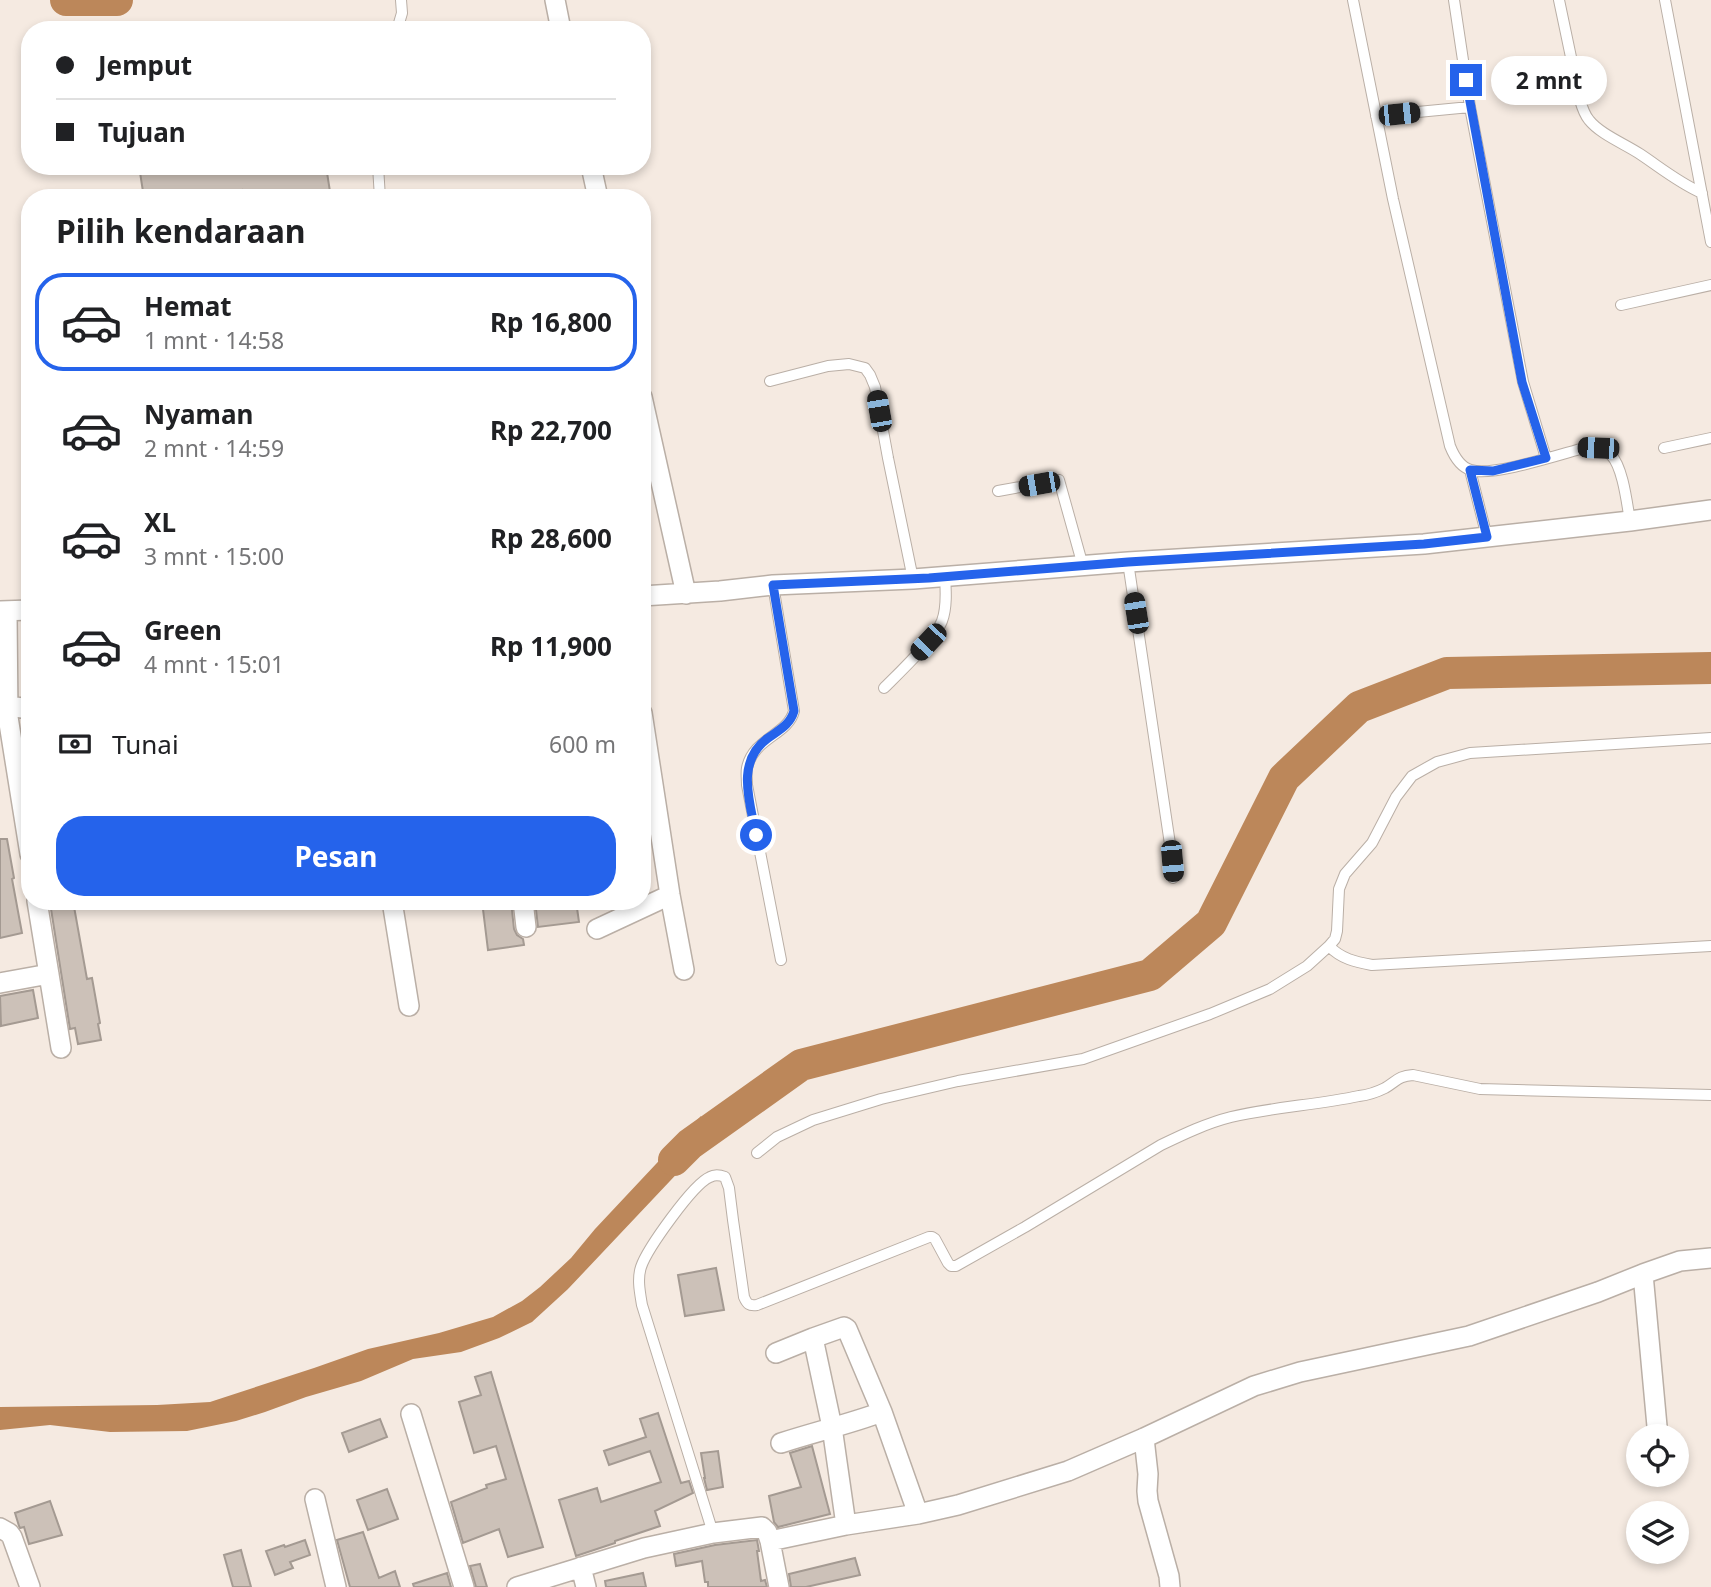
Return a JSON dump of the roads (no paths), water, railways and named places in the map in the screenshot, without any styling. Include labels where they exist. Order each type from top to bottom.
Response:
[{"type":"street","points":[[555,0],[559,21]]},
{"type":"street","points":[[651,437],[686,594]]},
{"type":"street","points":[[651,596],[773,585],[945,577],[1128,562],[1424,544],[1711,510]]},
{"type":"street","points":[[4,611],[5,713],[21,803]]},
{"type":"street","points":[[651,782],[684,970]]},
{"type":"street","points":[[651,904],[670,895]]},
{"type":"street","points":[[38,910],[61,1048]]},
{"type":"street","points":[[393,910],[409,1006]]},
{"type":"street","points":[[524,910],[526,927]]},
{"type":"street","points":[[597,929],[638,910]]},
{"type":"street","points":[[0,983],[49,974]]},
{"type":"street","points":[[770,1541],[958,1505],[1068,1471],[1254,1385],[1300,1372],[1469,1336],[1680,1261],[1711,1258]]},
{"type":"street","points":[[1643,1274],[1657,1424]]},
{"type":"street","points":[[776,1353],[844,1327],[848,1329],[882,1412],[918,1514]]},
{"type":"street","points":[[813,1338],[832,1427],[846,1525]]},
{"type":"street","points":[[781,1443],[882,1412]]},
{"type":"street","points":[[411,1414],[464,1587]]},
{"type":"street","points":[[1144,1438],[1148,1501],[1170,1587]]},
{"type":"street","points":[[315,1499],[335,1587]]},
{"type":"street","points":[[517,1587],[644,1548],[713,1533],[762,1527],[767,1531],[770,1541],[779,1587]]},
{"type":"street","points":[[0,1528],[12,1537],[30,1587]]},
{"type":"street","points":[[581,1567],[586,1587]]},
{"type":"lane","points":[[400,21],[401,0]]},
{"type":"lane","points":[[1353,0],[1392,199],[1450,446],[1456,459],[1470,470],[1493,471],[1584,448],[1598,448],[1610,453],[1618,466],[1630,521]]},
{"type":"lane","points":[[1454,0],[1469,107],[1522,382],[1546,458]]},
{"type":"lane","points":[[1559,0],[1582,109],[1588,119],[1684,185],[1702,193]]},
{"type":"lane","points":[[1665,0],[1711,243]]},
{"type":"lane","points":[[1376,116],[1469,107]]},
{"type":"lane","points":[[1621,305],[1711,285]]},
{"type":"lane","points":[[770,381],[828,366],[849,364],[865,368],[875,387],[913,579]]},
{"type":"lane","points":[[1664,448],[1711,438]]},
{"type":"lane","points":[[1470,470],[1487,537]]},
{"type":"lane","points":[[998,491],[1059,481],[1083,566]]},
{"type":"lane","points":[[1128,562],[1173,878]]},
{"type":"lane","points":[[884,688],[928,642],[942,622],[946,598],[945,577]]},
{"type":"lane","points":[[773,585],[794,711],[787,724],[754,752],[747,766],[747,785],[780,960]]},
{"type":"lane","points":[[757,1153],[777,1137],[813,1120],[870,1102],[958,1081],[1083,1059],[1270,989],[1307,966],[1335,939],[1339,889],[1345,874],[1372,843],[1396,797],[1412,776],[1437,762],[1470,753],[1711,738]]},
{"type":"lane","points":[[1329,946],[1352,961],[1372,965],[1711,946]]},
{"type":"lane","points":[[713,1533],[642,1305],[639,1277],[641,1267],[656,1239],[689,1196],[709,1177],[718,1174],[725,1177],[729,1188],[744,1297],[746,1303],[751,1306],[929,1237],[935,1239],[948,1263],[956,1266],[1161,1145],[1204,1125],[1247,1113],[1359,1096],[1383,1089],[1398,1077],[1413,1075],[1480,1089],[1711,1095]]},
{"type":"waterway","points":[[66,0],[117,0]]},
{"type":"waterway","points":[[674,1160],[690,1144],[801,1065],[1150,975],[1211,923],[1284,778],[1359,707],[1447,673],[1711,668]]}]
